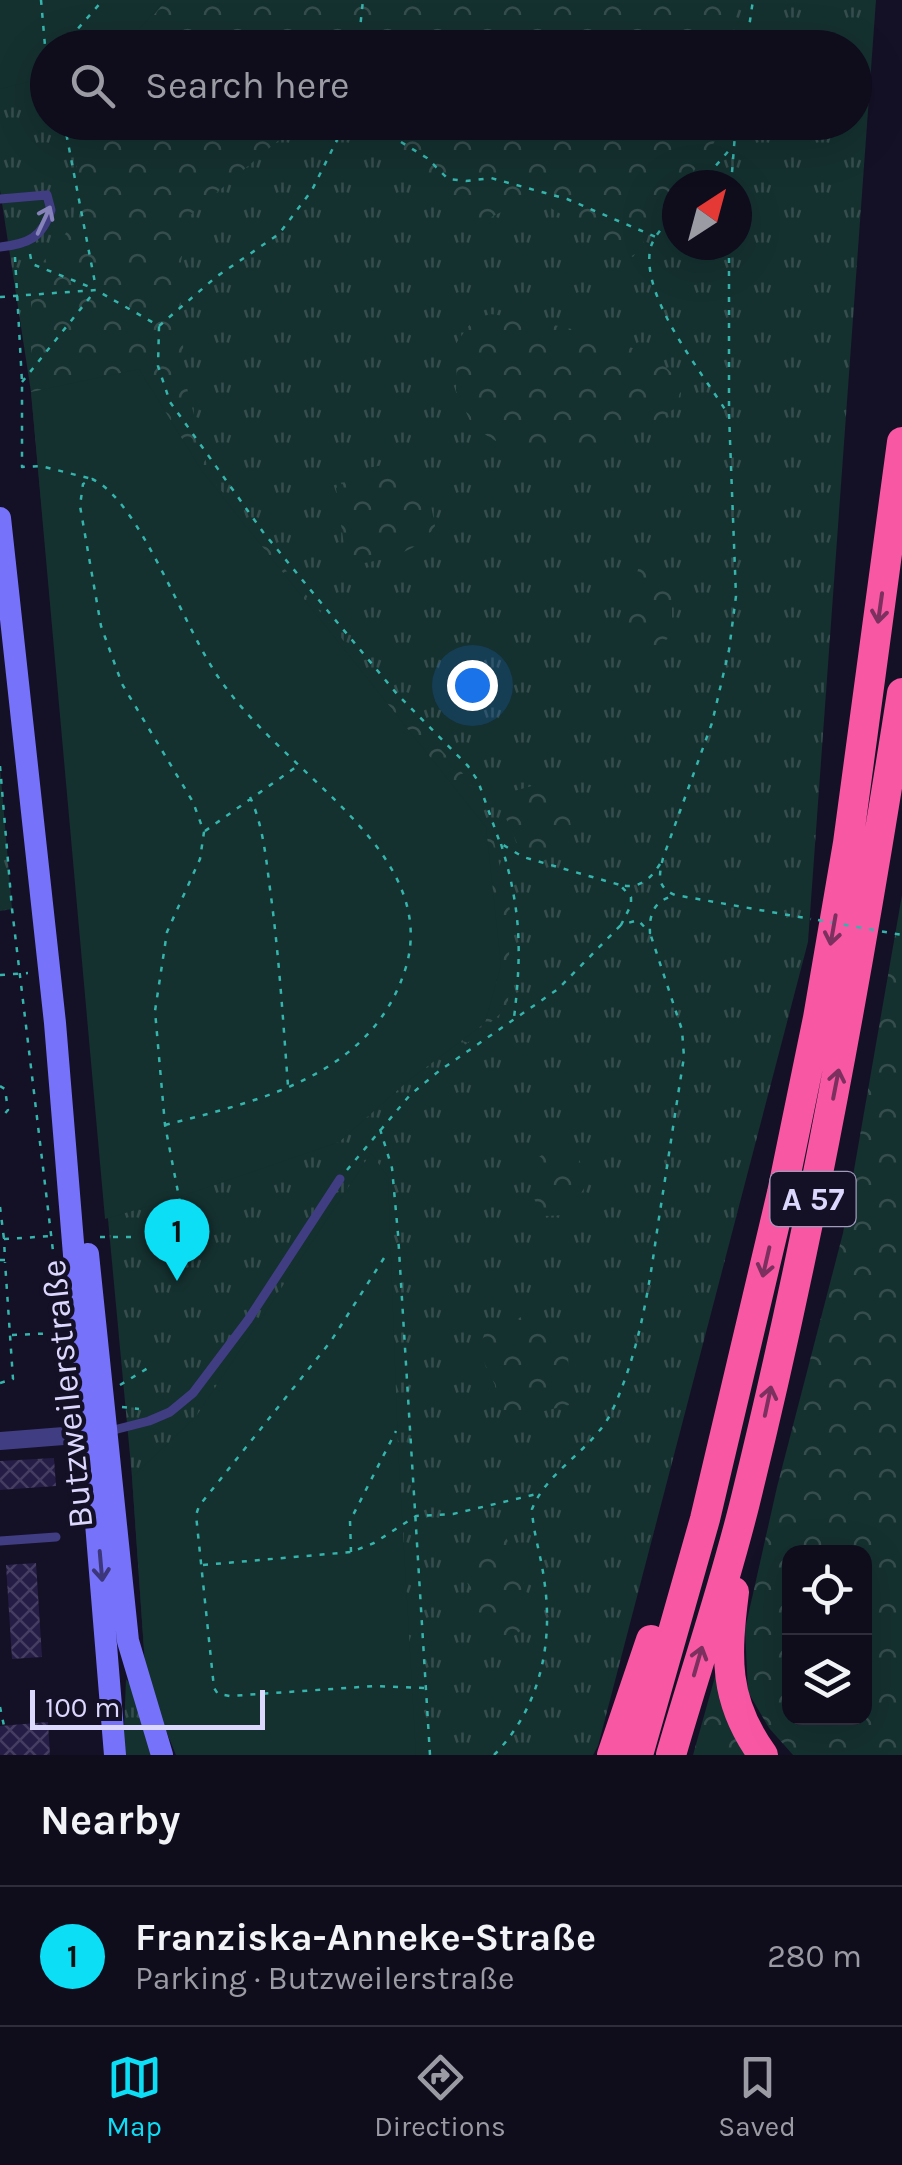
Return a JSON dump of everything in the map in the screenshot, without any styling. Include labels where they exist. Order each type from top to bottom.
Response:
[{"type":"highway","name":"A 57","points":[[638,1755],[744,1360],[818,1018],[848,843],[902,442]]},
{"type":"highway","name":"A 57","points":[[670,1755],[746,1496],[813,1200],[848,1024],[902,693]]},
{"type":"highway","points":[[746,1496],[727,1666],[738,1710],[763,1755]]},
{"type":"highway","points":[[612,1755],[650,1642],[666,1608],[688,1578]]},
{"type":"main road","name":"Butzweilerstraße","points":[[0,518],[9,689],[56,1022],[98,1432],[128,1640],[162,1755]]},
{"type":"main road","name":"Butzweilerstraße","points":[[98,1432],[115,1755]]},
{"type":"street","points":[[0,1441],[98,1432]]},
{"type":"lane","points":[[0,199],[40,193],[47,194],[51,201],[41,232],[27,243],[0,247]]},
{"type":"lane","points":[[98,1432],[149,1421],[170,1412],[193,1392],[248,1320],[340,1179]]},
{"type":"lane","points":[[0,1541],[56,1537]]},
{"type":"path","points":[[41,0],[43,30]]},
{"type":"path","points":[[77,30],[103,0]]},
{"type":"path","points":[[360,30],[363,0]]},
{"type":"path","points":[[749,30],[753,0]]},
{"type":"path","points":[[22,382],[96,290],[67,140]]},
{"type":"path","points":[[337,140],[312,190],[279,234],[216,277],[159,326],[158,366],[170,402],[263,532],[397,694],[478,781],[518,906],[519,978],[514,1022]]},
{"type":"path","points":[[397,140],[427,158],[448,179],[491,178],[510,183],[567,199],[656,236]]},
{"type":"path","points":[[732,170],[734,140]]},
{"type":"path","points":[[713,170],[733,146]]},
{"type":"path","points":[[662,229],[650,249],[652,278],[662,309],[729,414]]},
{"type":"path","points":[[27,243],[32,264],[96,290],[159,326]]},
{"type":"path","points":[[14,246],[22,382],[22,466],[41,466],[92,479],[107,486],[129,510],[196,641],[222,683],[376,846],[399,882],[410,909],[412,949],[402,980],[375,1031],[350,1053],[318,1074],[288,1086],[230,1108],[164,1125]]},
{"type":"path","points":[[675,896],[660,884],[663,858],[712,723],[729,650],[736,596],[729,414],[729,260]]},
{"type":"path","points":[[0,297],[96,290]]},
{"type":"path","points":[[92,479],[83,484],[80,506],[102,626],[122,684],[193,802],[204,832],[200,859],[168,932],[155,1010],[164,1125],[182,1218]]},
{"type":"path","points":[[0,766],[21,974]]},
{"type":"path","points":[[204,832],[250,796],[298,766]]},
{"type":"path","points":[[250,796],[266,858],[279,959],[288,1086]]},
{"type":"path","points":[[500,842],[523,857],[629,887],[644,882],[663,858]]},
{"type":"path","points":[[340,1179],[410,1095],[558,989],[621,924],[631,906],[631,897],[620,885]]},
{"type":"path","points":[[494,1755],[530,1705],[546,1649],[548,1614],[532,1509],[538,1493],[590,1444],[610,1415],[633,1363],[646,1311],[684,1057],[682,1030],[650,933],[649,920],[654,908],[665,898],[675,896],[902,935]]},
{"type":"path","points":[[621,924],[638,920],[650,933]]},
{"type":"path","points":[[0,974],[49,969]]},
{"type":"path","points":[[0,1086],[5,1089],[8,1110],[0,1119]]},
{"type":"path","points":[[380,1129],[392,1168],[398,1234],[430,1755]]},
{"type":"path","points":[[0,1207],[13,1379],[0,1383]]},
{"type":"path","points":[[4,1240],[139,1237]]},
{"type":"path","points":[[384,1258],[332,1341],[198,1506],[201,1566],[214,1688],[218,1694],[375,1686],[425,1688]]},
{"type":"path","points":[[10,1335],[62,1333]]},
{"type":"path","points":[[113,1390],[153,1365]]},
{"type":"path","points":[[116,1402],[128,1408],[170,1412]]},
{"type":"path","points":[[351,1552],[350,1521],[396,1431]]},
{"type":"path","points":[[201,1566],[351,1552],[374,1543],[416,1516],[453,1514],[538,1493]]},
{"type":"path","points":[[0,1707],[4,1726]]},
{"type":"green space","points":[[0,0],[876,0],[872,55],[872,30],[30,30],[30,140],[866,140],[808,942],[593,1755],[176,1755],[146,1679],[132,1477],[31,392],[0,190]]},
{"type":"green space","points":[[0,0],[165,0],[138,30],[30,30],[30,81],[0,89]]},
{"type":"green space","points":[[166,0],[738,0],[734,30],[142,30]]},
{"type":"green space","points":[[79,140],[279,140],[189,216],[179,273],[185,380],[210,477],[369,672],[468,779],[492,833],[510,910],[508,1007],[465,1045],[442,996],[121,426],[31,392],[31,277],[73,224]]},
{"type":"green space","points":[[391,140],[716,140],[695,170],[662,170],[662,216],[633,257],[532,197],[481,222],[421,186],[392,163]]},
{"type":"green space","points":[[490,314],[599,336],[655,360],[673,375],[681,393],[676,408],[617,442],[533,464],[473,427],[456,391],[457,342],[473,320]]},
{"type":"green space","points":[[139,369],[202,471],[486,827],[501,965],[485,1023],[409,1080],[339,1142],[105,1219],[31,392]]},
{"type":"green space","points":[[399,462],[426,480],[435,526],[408,550],[347,567],[336,488],[363,469]]},
{"type":"green space","points":[[657,559],[672,575],[672,633],[656,652],[631,647],[622,611],[640,562]]},
{"type":"green space","points":[[0,766],[12,909],[0,911]]},
{"type":"green space","points":[[539,784],[567,803],[572,833],[545,857],[519,848],[505,816],[514,791]]},
{"type":"green space","points":[[902,895],[902,1755],[793,1755],[769,1728],[748,1692],[745,1629],[777,1487],[843,1233]]},
{"type":"green space","points":[[558,1145],[578,1157],[588,1182],[567,1215],[543,1216],[531,1193],[534,1160]]},
{"type":"green space","points":[[371,1153],[388,1177],[398,1447],[416,1755],[176,1755],[146,1679],[132,1477],[195,1418]]},
{"type":"green space","points":[[524,1316],[549,1321],[554,1337],[568,1344],[569,1405],[507,1415],[497,1405],[495,1385],[479,1352],[485,1331]]},
{"type":"green space","points":[[489,1535],[506,1538],[524,1582],[524,1628],[506,1642],[484,1625],[467,1582],[467,1557],[478,1540]]},
{"type":"green space","points":[[718,1666],[753,1755],[693,1755]]},
{"type":"green space","points":[[126,1679],[130,1684],[153,1755],[123,1755]]},
{"type":"building","points":[[54,1458],[56,1486],[0,1490],[0,1461]]},
{"type":"building","points":[[36,1563],[42,1657],[12,1659],[6,1565]]},
{"type":"building","points":[[48,1722],[50,1755],[0,1755],[0,1726]]},
{"type":"place","name":"Franziska-Anneke-Straße","points":[[177,1281]]}]
